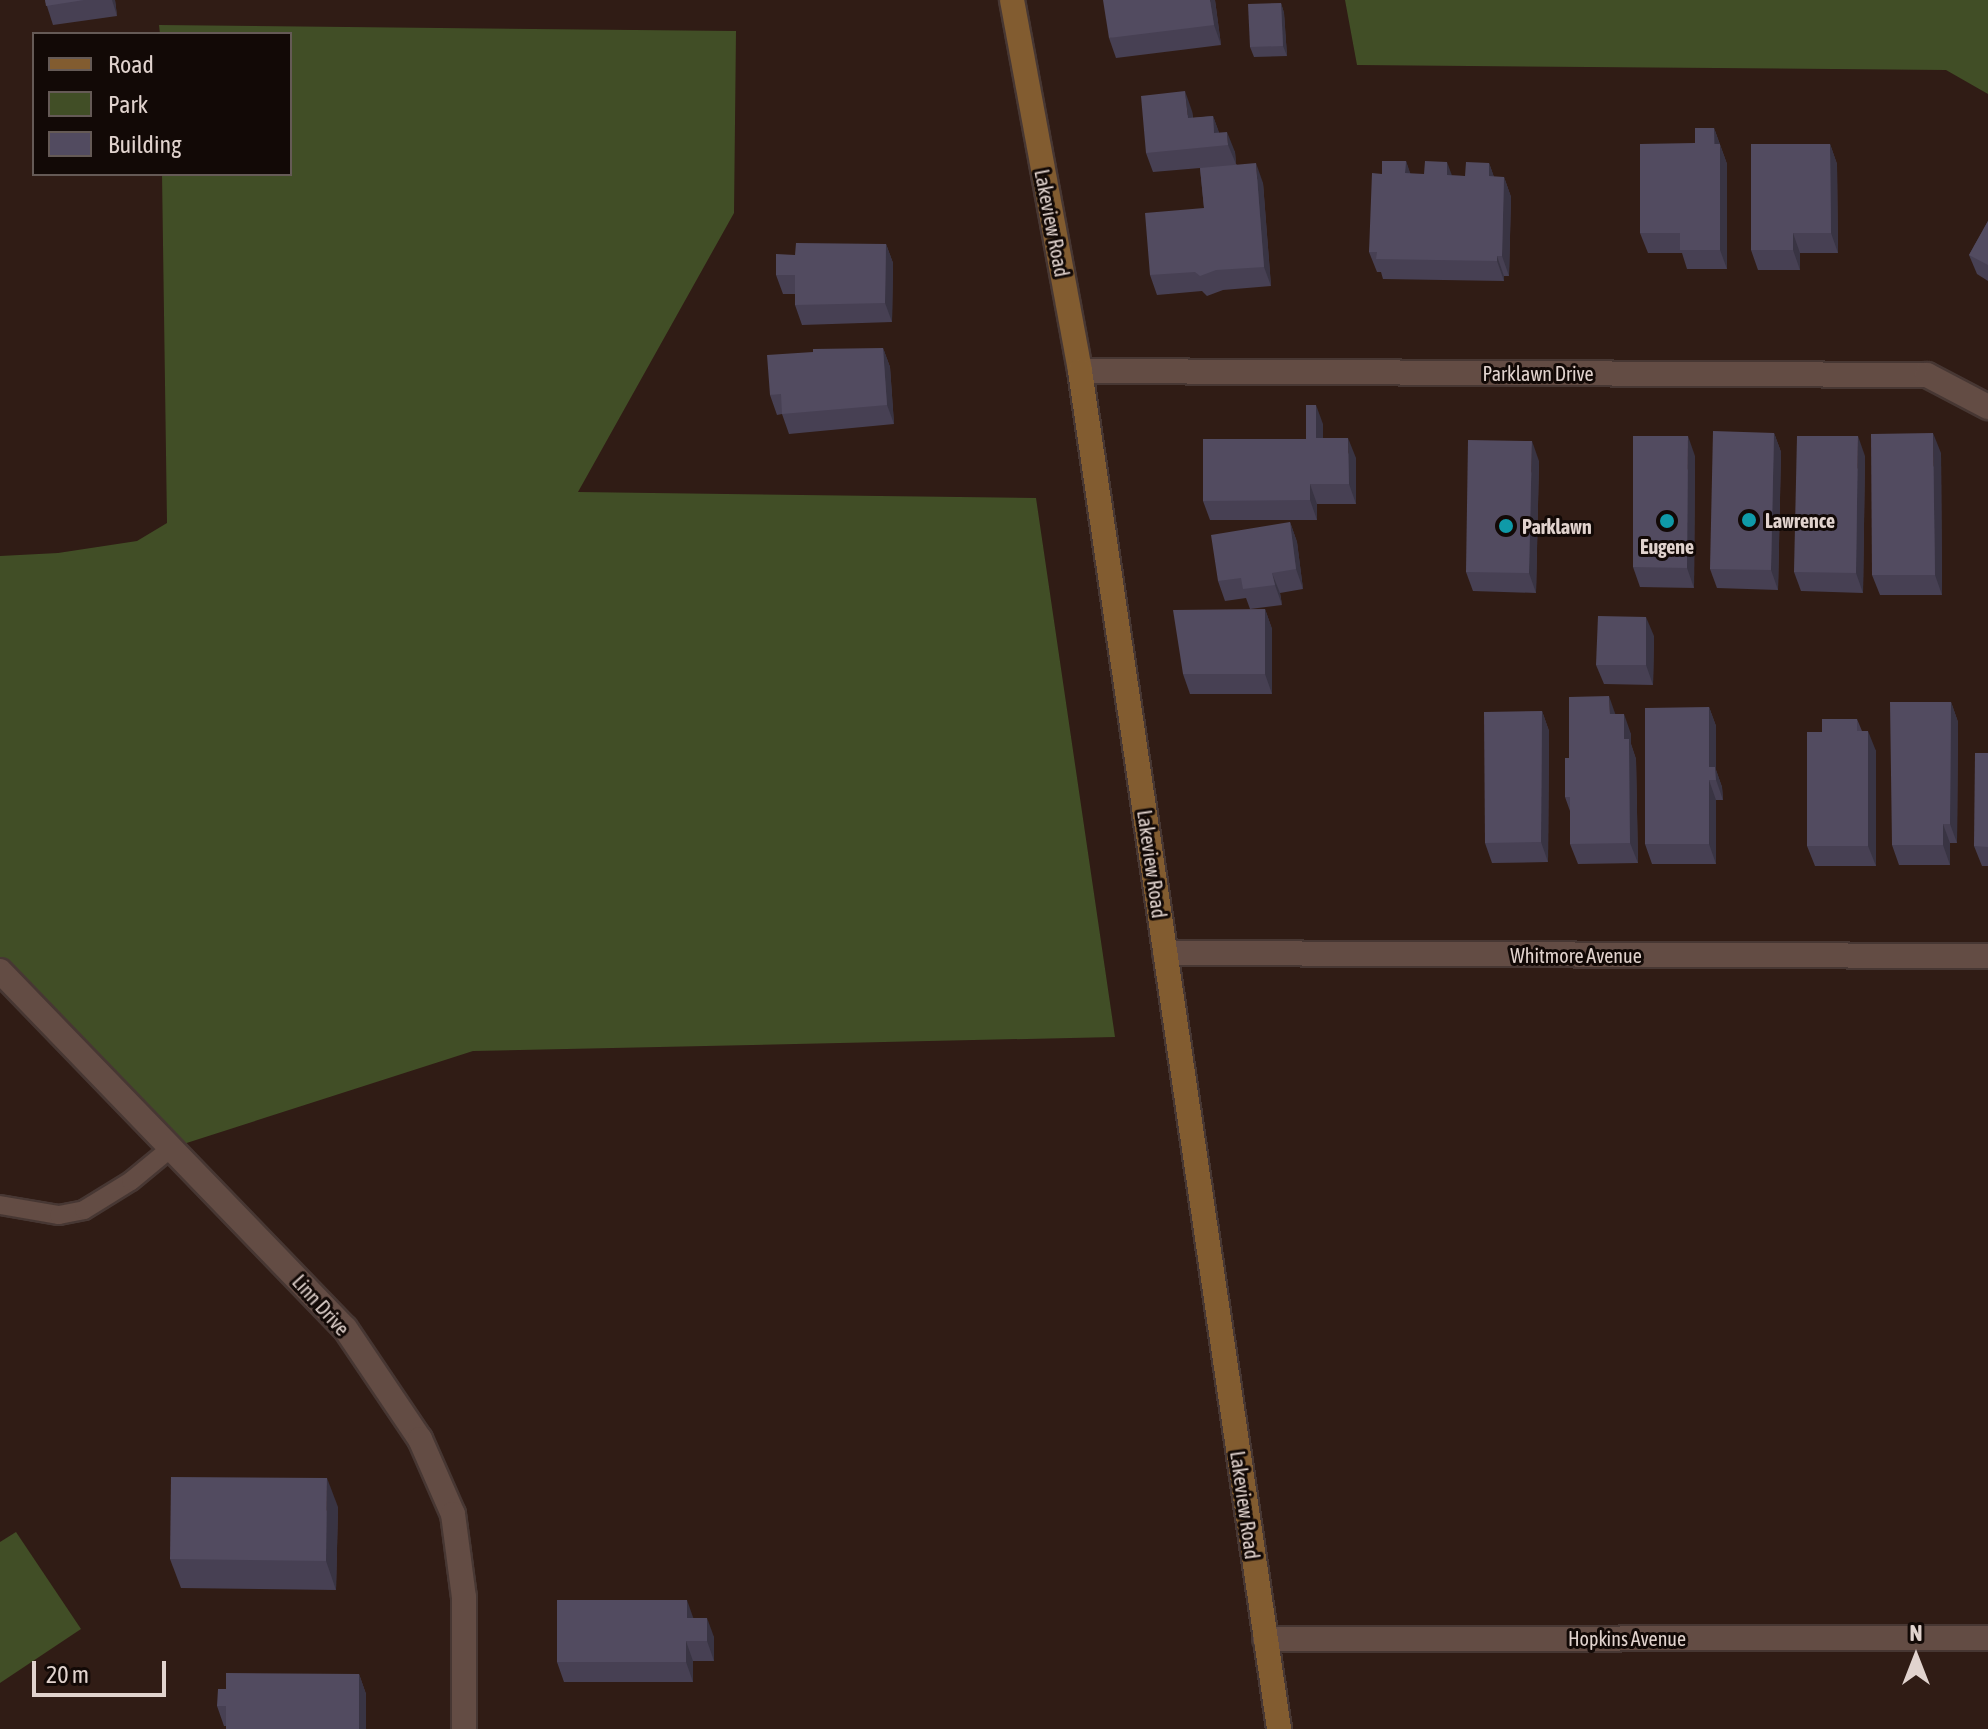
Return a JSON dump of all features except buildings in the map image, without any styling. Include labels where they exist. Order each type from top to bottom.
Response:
[{"type":"street","name":"Lakeview Road","points":[[1012,0],[1080,371],[1279,1729]]},
{"type":"street","name":"Parklawn Drive","points":[[1080,371],[1927,375],[1988,407]]},
{"type":"street","name":"Whitmore Avenue","points":[[1165,953],[1988,956]]},
{"type":"street","name":"Linn Drive","points":[[0,971],[345,1328],[420,1439],[453,1514],[464,1597],[464,1729]]},
{"type":"street","name":"Hopkins Avenue","points":[[1265,1639],[1988,1638]]},
{"type":"lane","points":[[0,1205],[59,1215],[84,1210],[131,1181],[171,1148]]},
{"type":"green space","points":[[1345,0],[1988,0],[1988,94],[1946,70],[1357,65]]},
{"type":"green space","points":[[159,25],[736,31],[734,213],[578,492],[1036,498],[1115,1037],[473,1051],[171,1148],[0,971],[0,556],[58,553],[137,541],[167,523],[162,176],[292,176],[292,32],[160,32]]},
{"type":"green space","points":[[16,1532],[81,1629],[0,1683],[0,1542]]},
{"type":"place","name":"Lawrence","points":[[1749,520]]},
{"type":"place","name":"Eugene","points":[[1667,521]]},
{"type":"place","name":"Parklawn","points":[[1506,526]]}]
